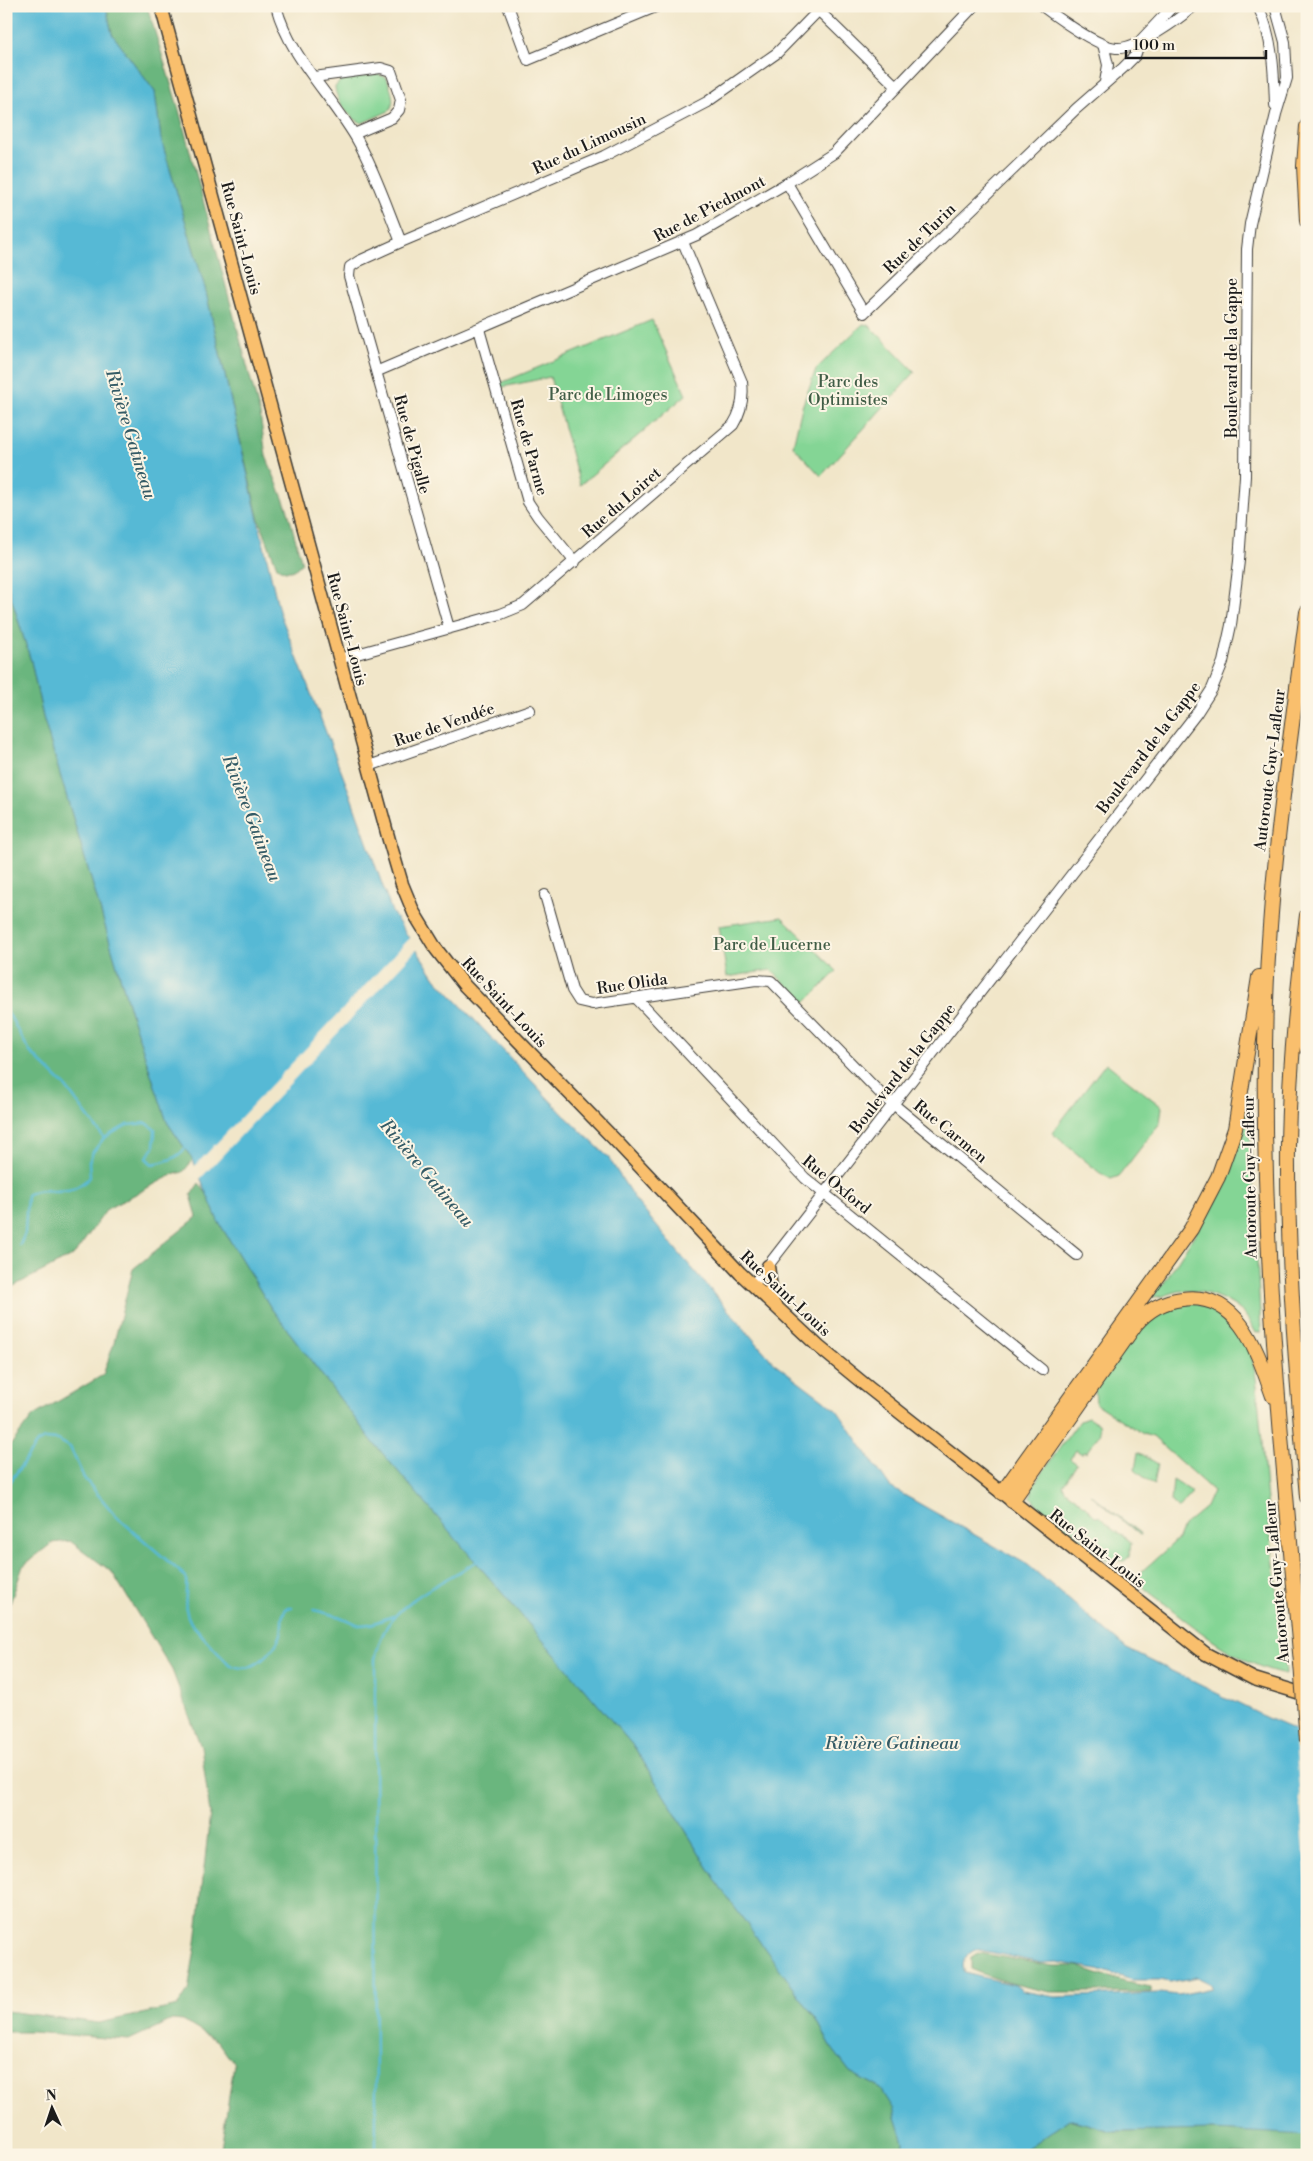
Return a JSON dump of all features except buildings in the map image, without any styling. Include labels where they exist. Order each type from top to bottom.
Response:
[{"type":"highway","points":[[1307,126],[1304,166],[1307,221]]},
{"type":"highway","name":"Autoroute Guy-Lafleur","points":[[1307,612],[1280,814],[1271,905],[1266,1003],[1265,1158],[1268,1266],[1307,1742]]},
{"type":"highway","points":[[1007,1497],[1191,1229],[1216,1183],[1237,1118],[1271,905]]},
{"type":"highway","points":[[1307,915],[1301,957],[1291,1074],[1288,1180],[1291,1284],[1307,1498]]},
{"type":"highway","points":[[1301,957],[1307,1048]]},
{"type":"highway","points":[[1007,1497],[1136,1324],[1152,1309],[1172,1300],[1187,1298],[1206,1300],[1223,1308],[1239,1321],[1258,1355],[1280,1414]]},
{"type":"highway","points":[[1301,1424],[1307,1400]]},
{"type":"main road","name":"Rue Saint-Louis","points":[[161,6],[389,840],[407,895],[419,922],[443,958],[491,1014],[753,1284],[819,1347],[1206,1654],[1254,1679],[1307,1695]]},
{"type":"main road","points":[[768,1266],[773,1303]]},
{"type":"street","points":[[276,6],[287,38],[360,143],[401,242]]},
{"type":"street","points":[[508,6],[528,60],[658,6]]},
{"type":"street","name":"Rue de Piedmont","points":[[378,371],[683,242],[787,184],[834,153],[974,6]]},
{"type":"street","points":[[1042,6],[1103,44],[1122,48],[1140,41],[1175,22],[1194,6]]},
{"type":"street","name":"Rue de Turin","points":[[787,184],[864,313],[1105,82],[1135,56],[1140,41],[1173,6]]},
{"type":"street","name":"Boulevard de la Gappe","points":[[1258,6],[1267,27],[1271,47],[1276,114]]},
{"type":"street","name":"Boulevard de la Gappe","points":[[753,1284],[1196,714],[1220,672],[1231,625],[1243,515],[1247,249],[1250,224],[1276,114],[1287,78],[1285,42],[1275,6]]},
{"type":"street","points":[[816,8],[897,87]]},
{"type":"street","name":"Rue du Limousin","points":[[350,267],[401,242],[604,156],[707,102],[777,53],[816,8]]},
{"type":"street","points":[[1103,44],[1108,65],[1105,82]]},
{"type":"street","points":[[314,77],[381,68],[391,71],[401,100],[399,110],[392,118],[354,134]]},
{"type":"street","name":"Rue du Loiret","points":[[339,659],[501,614],[523,605],[733,424],[741,410],[743,391],[738,371],[683,242]]},
{"type":"street","name":"Rue de Pigalle","points":[[350,267],[349,276],[378,371],[449,628]]},
{"type":"street","name":"Rue de Parme","points":[[480,329],[528,502],[575,562]]},
{"type":"street","name":"Rue de Vendée","points":[[369,766],[530,710]]},
{"type":"street","name":"Rue Olida","points":[[545,895],[575,997],[579,1002],[586,1004],[756,980],[771,981]]},
{"type":"street","name":"Rue Carmen","points":[[771,981],[881,1094],[1077,1255]]},
{"type":"street","name":"Rue Oxford","points":[[636,998],[791,1165],[1042,1370]]},
{"type":"green space","points":[[106,6],[147,6],[179,110],[260,414],[266,456],[287,508],[302,563],[290,571],[284,571],[277,567],[258,517],[205,288],[161,139],[155,92],[112,34]]},
{"type":"green space","points":[[378,74],[387,78],[392,95],[391,107],[389,111],[362,123],[352,117],[344,108],[338,98],[335,87],[342,79]]},
{"type":"green space","name":"Parc de Limoges","points":[[652,320],[686,395],[580,485],[550,377],[498,388],[496,385]]},
{"type":"green space","name":"Parc des Optimistes","points":[[863,324],[869,325],[915,372],[821,476],[793,446],[802,407],[816,369]]},
{"type":"green space","points":[[6,581],[31,661],[43,717],[133,1020],[167,1122],[193,1160],[183,1172],[172,1175],[107,1209],[74,1255],[6,1290]]},
{"type":"green space","name":"Parc de Lucerne","points":[[782,917],[837,971],[805,1003],[771,970],[727,977],[719,926]]},
{"type":"green space","points":[[1106,1063],[1162,1107],[1160,1123],[1119,1176],[1111,1179],[1100,1173],[1052,1133]]},
{"type":"green space","points":[[1246,1095],[1248,1095],[1261,1332],[1256,1333],[1241,1311],[1228,1302],[1212,1295],[1196,1291],[1180,1291],[1161,1296],[1150,1296],[1164,1283],[1215,1202],[1236,1140]]},
{"type":"green space","points":[[1304,1108],[1307,1109],[1307,1307],[1303,1221]]},
{"type":"green space","points":[[199,1183],[209,1197],[218,1221],[271,1308],[372,1441],[635,1748],[722,1890],[817,2020],[831,2047],[850,2072],[881,2089],[893,2107],[904,2142],[902,2155],[220,2155],[234,2064],[217,2041],[183,2021],[172,2020],[129,2040],[32,2032],[6,2032],[6,2011],[99,2023],[178,2006],[188,1991],[196,1943],[210,1813],[201,1747],[172,1670],[112,1572],[70,1541],[52,1543],[23,1566],[6,1615],[6,1451],[33,1416],[103,1375],[113,1346],[133,1269],[197,1217],[191,1195]]},
{"type":"green space","points":[[1190,1301],[1215,1312],[1229,1321],[1241,1334],[1253,1360],[1258,1391],[1268,1509],[1284,1640],[1286,1674],[1253,1664],[1223,1648],[1153,1595],[1139,1582],[1141,1572],[1178,1539],[1183,1526],[1206,1507],[1213,1491],[1153,1437],[1143,1434],[1096,1404],[1095,1389],[1145,1321],[1167,1305]]},
{"type":"green space","points":[[1088,1417],[1099,1424],[1100,1433],[1086,1453],[1083,1452],[1082,1454],[1076,1450],[1070,1459],[1077,1464],[1063,1485],[1065,1490],[1079,1500],[1095,1516],[1101,1517],[1114,1531],[1125,1536],[1131,1543],[1129,1557],[1124,1561],[1106,1559],[1039,1507],[1031,1497],[1033,1485],[1080,1420]]},
{"type":"green space","points":[[1138,1452],[1158,1464],[1154,1485],[1135,1470]]},
{"type":"green space","points":[[1173,1480],[1191,1491],[1191,1494],[1179,1509],[1171,1502]]},
{"type":"green space","points":[[1090,1494],[1141,1534],[1141,1535],[1140,1535]]},
{"type":"green space","points":[[979,1953],[1053,1966],[1077,1966],[1125,1982],[1151,1987],[1151,1992],[1050,1992],[1030,1988],[1000,1980],[971,1969],[971,1957]]},
{"type":"green space","points":[[1069,2119],[1116,2132],[1214,2130],[1296,2133],[1307,2135],[1307,2155],[1017,2155]]},
{"type":"water","name":"Rivière Gatineau","points":[[6,6],[106,6],[112,34],[155,92],[161,139],[205,288],[279,611],[350,794],[392,912],[435,978],[562,1113],[608,1157],[636,1201],[773,1362],[837,1410],[890,1487],[1028,1565],[1127,1649],[1267,1718],[1307,1735],[1307,2135],[1214,2130],[1116,2132],[1069,2119],[1017,2155],[902,2155],[904,2142],[893,2108],[881,2089],[850,2072],[831,2047],[817,2020],[722,1890],[635,1748],[372,1441],[271,1308],[218,1221],[193,1160],[167,1122],[133,1020],[43,717],[31,661],[6,581]],"holes":[[[975,1949],[1042,1963],[1056,1962],[1098,1969],[1132,1980],[1170,1982],[1197,1977],[1211,1984],[1212,1988],[1179,1995],[1159,1993],[1055,1997],[1023,1991],[1015,1985],[965,1973],[963,1966],[967,1956]]]},
{"type":"pier","points":[[411,937],[418,948],[199,1180],[194,1167]]},
{"type":"pier","points":[[1294,1727],[1307,1732],[1307,1887]]},
{"type":"waterway","points":[[6,1009],[30,1052],[66,1087],[104,1138]]},
{"type":"waterway","points":[[20,1245],[25,1233],[27,1195],[41,1190],[64,1191],[81,1185],[90,1177],[89,1162],[93,1152],[104,1138],[127,1125],[147,1123],[155,1130],[154,1147],[146,1158],[152,1164],[175,1157],[185,1148]]},
{"type":"waterway","points":[[6,1488],[37,1443],[44,1439],[58,1440],[70,1447],[84,1478],[116,1516],[186,1577],[186,1611],[191,1623],[231,1665],[246,1668],[267,1656],[280,1637],[282,1618],[285,1611],[287,1608],[292,1608]]},
{"type":"waterway","points":[[376,2155],[375,1659],[383,1634],[399,1611],[424,1592],[476,1562]]},
{"type":"waterway","points":[[314,1610],[338,1616],[359,1625],[371,1624],[393,1616]]}]
